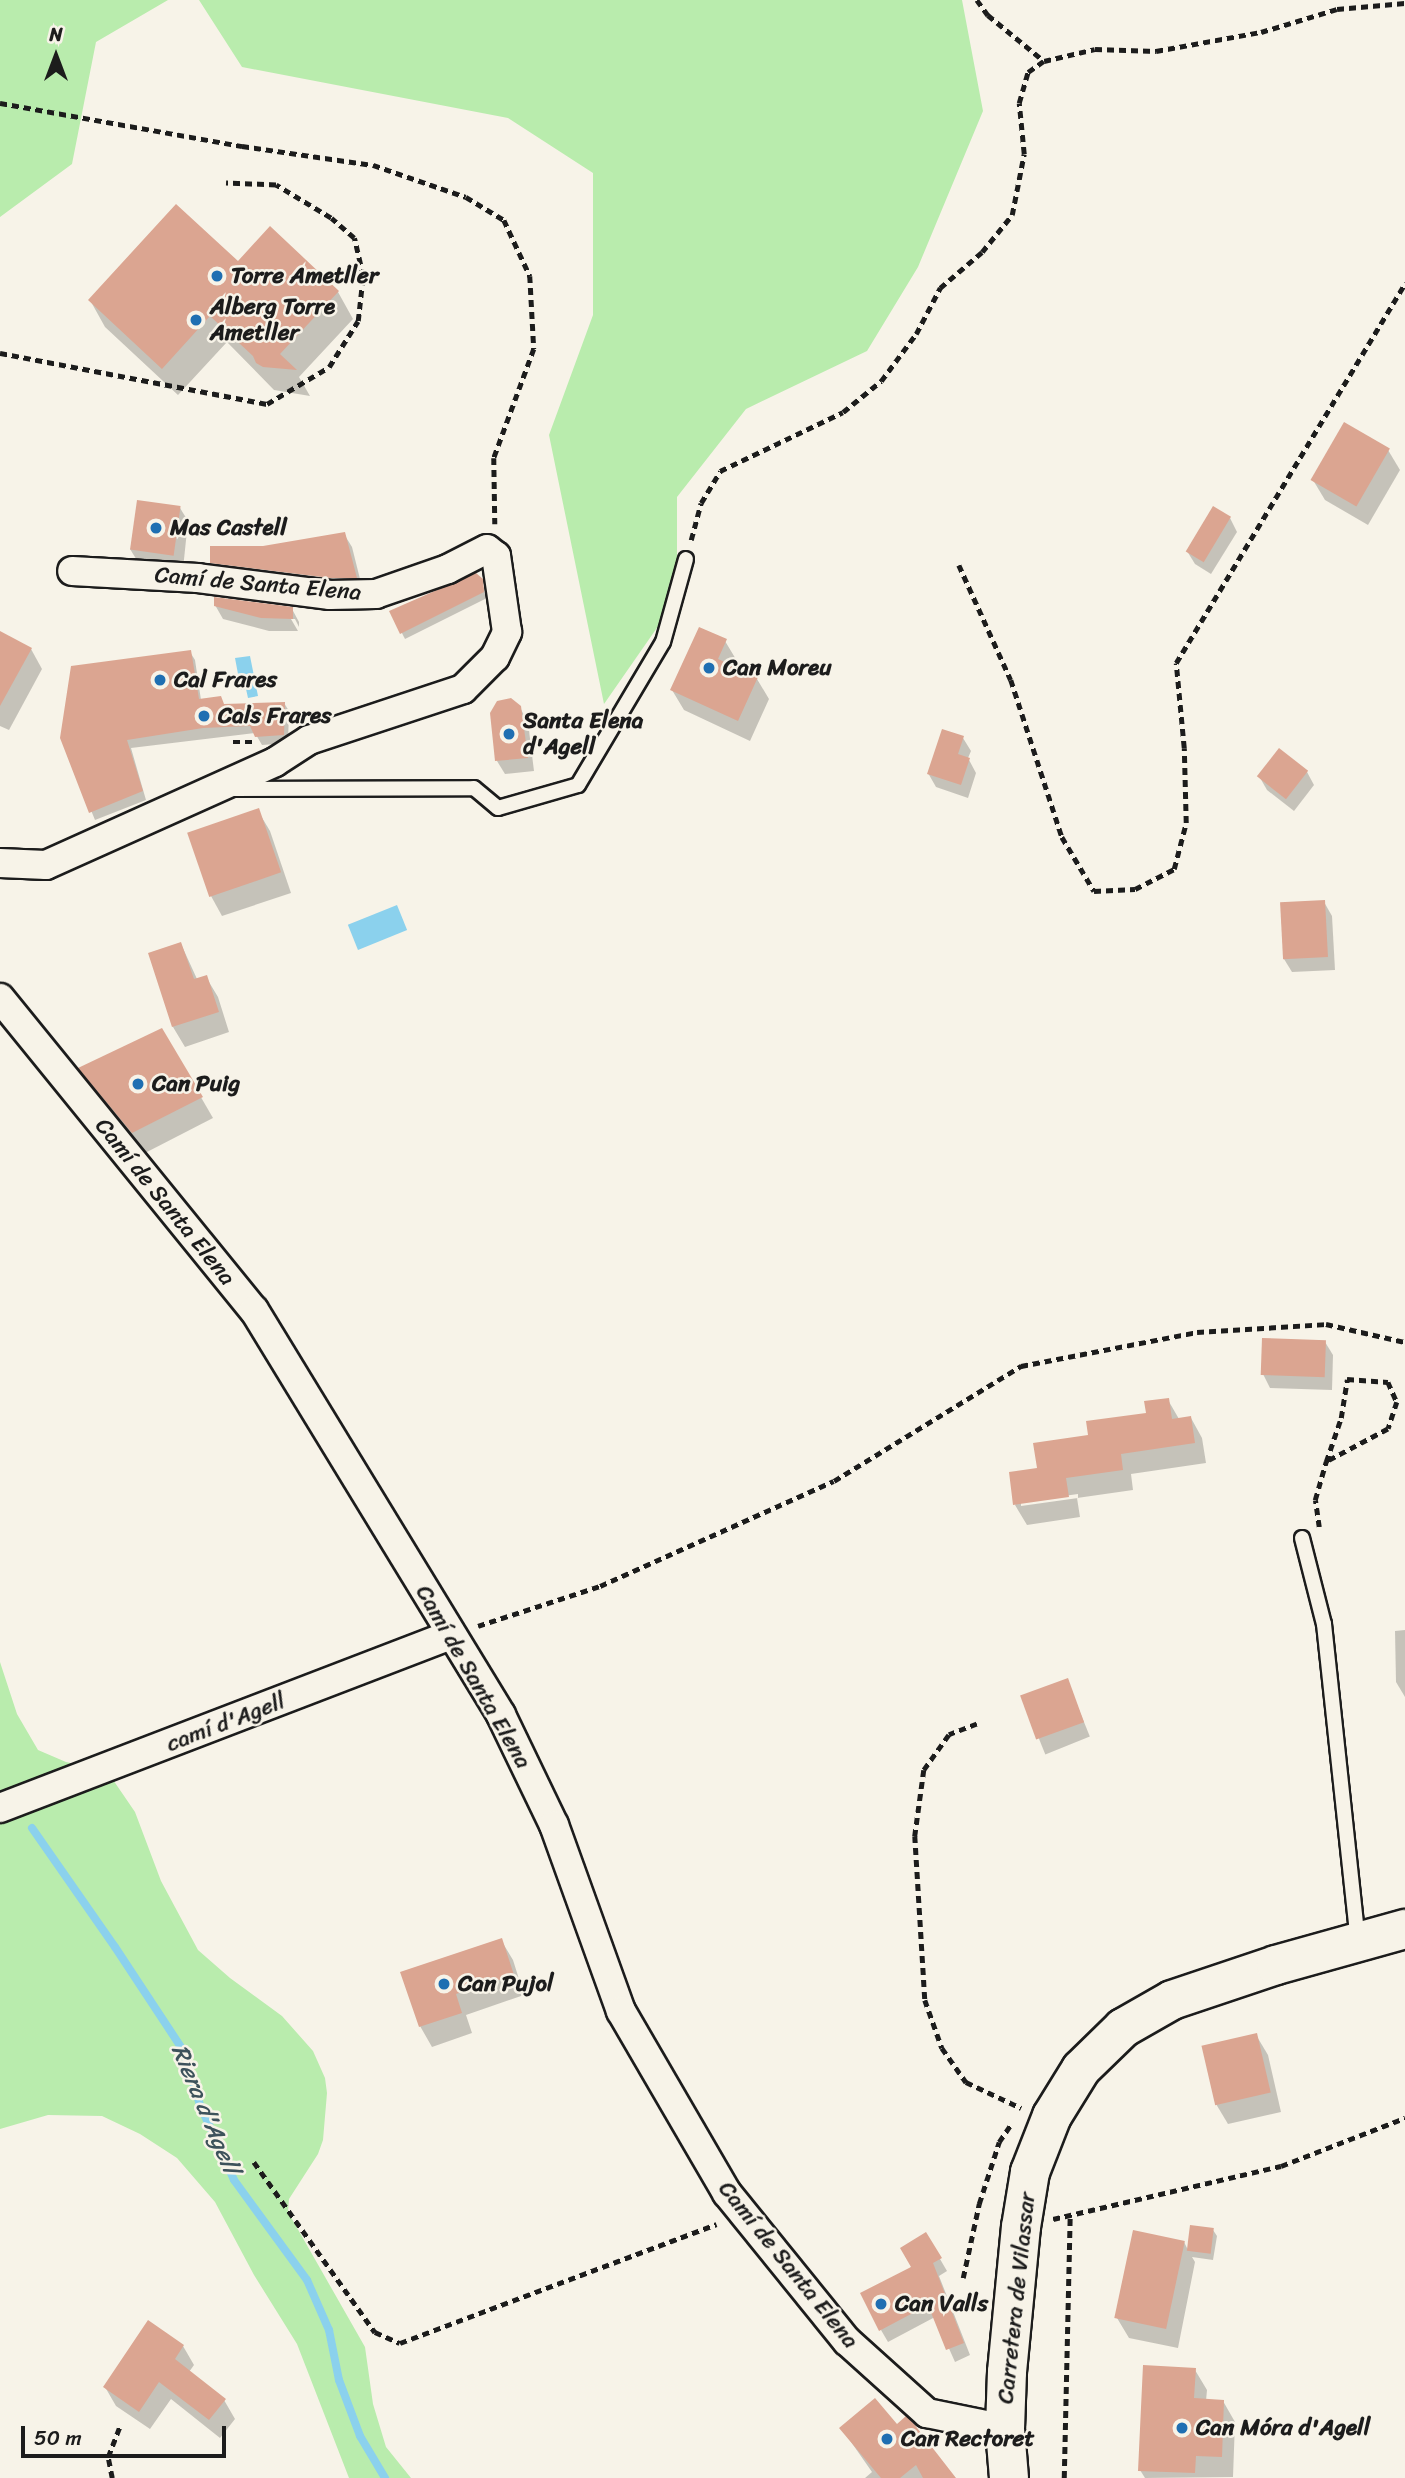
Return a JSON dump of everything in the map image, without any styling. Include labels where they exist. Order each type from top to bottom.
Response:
[{"type":"street","name":"Camí de Santa Elena","points":[[72,570],[198,578],[330,595],[376,594],[448,569],[487,549],[496,556]]},
{"type":"street","points":[[0,863],[46,865],[275,762],[309,740],[463,689],[495,657],[507,632],[496,556]]},
{"type":"street","name":"Camí de Santa Elena","points":[[0,998],[254,1310],[501,1716],[554,1825],[621,2011],[727,2193],[847,2341],[927,2413],[1004,2430]]},
{"type":"street","name":"camí d'Agell","points":[[0,1808],[127,1762],[451,1635]]},
{"type":"street","name":"Carretera de Vilassar","points":[[1009,2478],[1004,2430],[1021,2227],[1030,2172],[1052,2116],[1081,2069],[1123,2028],[1172,2000],[1405,1928]]},
{"type":"lane","points":[[211,792],[474,788],[498,807],[578,785],[663,642],[685,559]]},
{"type":"lane","points":[[1302,1538],[1324,1624],[1358,1942]]},
{"type":"path","points":[[977,0],[988,15],[1044,61]]},
{"type":"path","points":[[685,559],[701,503],[720,471],[843,412],[881,381],[916,334],[940,288],[982,252],[1012,215],[1024,154],[1019,103],[1028,72],[1044,61],[1095,49],[1156,51],[1261,32],[1337,9],[1405,3]]},
{"type":"path","points":[[0,103],[242,146],[373,165],[466,197],[504,220],[530,276],[534,349],[494,458],[496,556]]},
{"type":"path","points":[[0,353],[267,404],[329,367],[358,321],[363,276],[354,238],[331,218],[276,185],[226,183]]},
{"type":"path","points":[[959,565],[1011,680],[1062,837],[1094,891],[1135,889],[1174,869],[1186,823],[1184,748],[1176,663],[1405,283]]},
{"type":"path","points":[[451,1635],[600,1586],[834,1481],[1021,1366],[1196,1332],[1326,1324],[1405,1342]]},
{"type":"path","points":[[1347,1379],[1388,1382],[1397,1402],[1388,1429],[1326,1462],[1341,1418],[1347,1379]]},
{"type":"path","points":[[963,2278],[979,2204],[999,2142],[1018,2114],[1031,2110],[1010,2105],[966,2082],[942,2049],[925,2000],[915,1836],[924,1770],[949,1735],[977,1724]]},
{"type":"path","points":[[1021,2227],[1281,2166],[1405,2118]]},
{"type":"path","points":[[254,2162],[375,2332],[400,2343],[743,2214]]},
{"type":"path","points":[[1064,2478],[1070,2215]]},
{"type":"path","points":[[113,2478],[108,2457],[120,2425]]},
{"type":"green space","points":[[0,0],[168,0],[96,42],[72,164],[0,217]]},
{"type":"green space","points":[[199,0],[962,0],[983,111],[918,267],[867,351],[746,409],[677,497],[677,599],[604,704],[549,435],[593,315],[593,173],[508,118],[242,67]]},
{"type":"green space","points":[[0,1662],[17,1714],[38,1750],[66,1762],[107,1771],[135,1812],[161,1881],[198,1950],[230,1978],[282,2016],[313,2051],[325,2078],[327,2093],[323,2140],[318,2154],[289,2199],[288,2212],[365,2347],[373,2404],[386,2447],[411,2478],[349,2478],[297,2344],[254,2275],[215,2202],[177,2158],[140,2134],[102,2116],[48,2115],[0,2129]]},
{"type":"water","points":[[250,656],[258,696],[248,698],[246,689],[241,690],[235,658]]},
{"type":"water","points":[[397,905],[407,930],[358,950],[348,925]]},
{"type":"building","name":"Torre Ametller","points":[[176,204],[238,261],[270,226],[339,291],[280,354],[297,370],[263,367],[256,363],[253,356],[210,316],[162,369],[88,300]]},
{"type":"building","points":[[1344,422],[1390,448],[1356,507],[1310,480]]},
{"type":"building","name":"Mas Castell","points":[[137,500],[181,506],[174,556],[130,550]]},
{"type":"building","points":[[1213,506],[1231,517],[1204,562],[1186,551]]},
{"type":"building","points":[[345,532],[357,578],[331,578],[210,563],[210,546],[263,546]]},
{"type":"building","points":[[476,573],[483,579],[484,592],[400,634],[389,611]]},
{"type":"building","points":[[214,597],[293,607],[293,619],[261,618],[214,606]]},
{"type":"building","name":"Can Moreu","points":[[699,627],[727,639],[718,659],[758,677],[738,721],[670,690]]},
{"type":"building","points":[[0,631],[32,648],[0,706]]},
{"type":"building","points":[[191,650],[199,699],[221,696],[224,704],[285,702],[284,735],[255,737],[250,726],[203,728],[127,740],[143,791],[89,813],[60,738],[71,666]]},
{"type":"building","name":"Santa Elena d'Agell","points":[[511,698],[521,706],[528,758],[495,761],[490,713],[497,701]]},
{"type":"building","points":[[942,729],[964,736],[958,754],[970,758],[961,785],[927,774]]},
{"type":"building","points":[[1279,748],[1308,771],[1286,799],[1257,776]]},
{"type":"building","points":[[259,808],[281,872],[209,897],[187,833]]},
{"type":"building","points":[[1325,900],[1328,957],[1283,959],[1280,902]]},
{"type":"building","points":[[181,942],[194,979],[207,975],[219,1012],[172,1027],[148,953]]},
{"type":"building","name":"Can Puig","points":[[162,1028],[203,1097],[132,1133],[78,1068]]},
{"type":"building","points":[[1262,1338],[1326,1340],[1325,1377],[1261,1375]]},
{"type":"building","points":[[1169,1398],[1172,1419],[1191,1416],[1195,1443],[1121,1454],[1123,1470],[1066,1478],[1069,1497],[1013,1505],[1009,1472],[1037,1468],[1033,1443],[1088,1435],[1086,1421],[1146,1413],[1144,1401]]},
{"type":"building","points":[[1068,1678],[1084,1722],[1036,1740],[1020,1695]]},
{"type":"building","name":"Can Pujol","points":[[502,1938],[514,1975],[456,1994],[462,2013],[419,2027],[400,1972]]},
{"type":"building","points":[[1257,2033],[1271,2092],[1215,2105],[1201,2046]]},
{"type":"building","points":[[1190,2225],[1214,2228],[1211,2254],[1187,2251]]},
{"type":"building","points":[[1133,2230],[1185,2241],[1166,2329],[1114,2318]]},
{"type":"building","points":[[926,2232],[942,2258],[933,2263],[964,2343],[946,2350],[928,2305],[879,2331],[860,2293],[911,2267],[900,2248]]},
{"type":"building","points":[[148,2320],[184,2345],[175,2359],[226,2399],[209,2420],[159,2382],[139,2412],[103,2387]]},
{"type":"building","name":"Can Móra d'Agell","points":[[1143,2365],[1196,2368],[1194,2398],[1224,2400],[1222,2457],[1196,2456],[1195,2473],[1138,2471]]},
{"type":"building","name":"Can Rectoret","points":[[875,2398],[897,2424],[906,2416],[956,2478],[923,2478],[916,2465],[900,2478],[881,2478],[839,2428]]},
{"type":"waterway","name":"Riera d'Agell","points":[[32,1828],[183,2050],[200,2105],[234,2180],[307,2280],[329,2330],[339,2380],[360,2436],[385,2478]]},
{"type":"place","name":"Torre Ametller","points":[[217,276]]},
{"type":"place","name":"Alberg Torre Ametller","points":[[196,320]]},
{"type":"place","name":"Mas Castell","points":[[156,528]]},
{"type":"place","name":"Can Moreu","points":[[709,668]]},
{"type":"place","name":"Cal Frares","points":[[160,680]]},
{"type":"place","name":"Cals Frares","points":[[204,716]]},
{"type":"place","name":"Santa Elena d'Agell","points":[[509,734]]},
{"type":"place","name":"Can Puig","points":[[138,1084]]},
{"type":"place","name":"Can Pujol","points":[[444,1984]]},
{"type":"place","name":"Can Valls","points":[[881,2304]]},
{"type":"place","name":"Can Móra d'Agell","points":[[1182,2428]]},
{"type":"place","name":"Can Rectoret","points":[[887,2439]]}]
